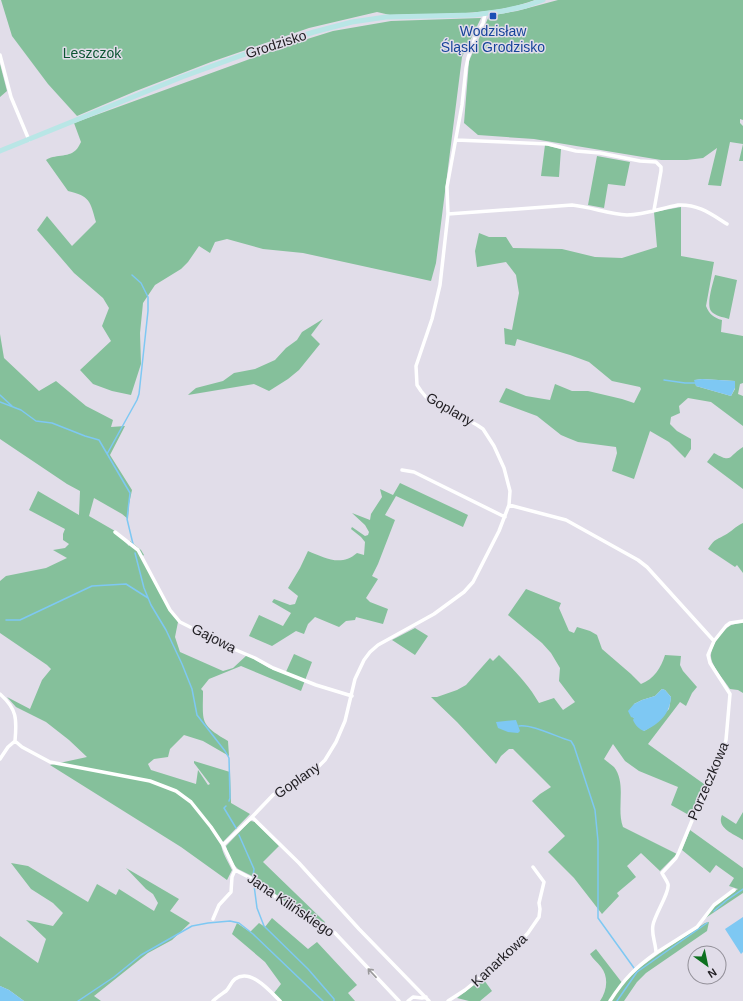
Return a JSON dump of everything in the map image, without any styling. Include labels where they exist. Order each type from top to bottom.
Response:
[{"type":"street","name":"Grodzisko","points":[[0,152],[154,87],[279,42],[334,26],[359,20],[386,17],[485,14],[518,8],[543,0]]},
{"type":"street","points":[[485,14],[483,24],[475,38],[467,63],[456,140],[447,187],[448,214],[560,205],[587,207],[629,215],[678,204],[687,204],[704,210],[727,224]]},
{"type":"street","points":[[0,55],[11,97],[29,140]]},
{"type":"street","points":[[456,140],[548,144],[583,152],[600,153],[640,161],[656,162],[661,167],[661,171],[654,210]]},
{"type":"street","name":"Goplany","points":[[223,845],[273,796],[292,782],[319,766],[325,760],[336,742],[345,721],[355,679],[360,667],[370,652],[387,640],[434,614],[469,587],[491,548],[505,517],[509,505],[510,491],[504,468],[487,435],[478,425],[426,397],[418,384],[416,373],[417,358],[432,319],[440,286],[448,214]]},
{"type":"street","points":[[402,470],[414,472],[505,517]]},
{"type":"street","points":[[509,505],[566,520],[638,560],[714,641]]},
{"type":"street","name":"Gajowa","points":[[115,532],[138,550],[170,610],[180,622],[273,668],[331,690],[352,696]]},
{"type":"street","name":"Porzeczkowa","points":[[656,953],[656,945],[652,930],[653,923],[661,902],[667,892],[668,884],[662,873],[676,858],[679,852],[700,801],[721,756],[726,740],[730,694],[708,658],[714,641],[726,626],[730,623],[743,621]]},
{"type":"street","points":[[0,694],[15,713],[16,723],[15,741],[8,747],[0,759]]},
{"type":"street","name":"Jana Kilińskiego","points":[[15,741],[22,747],[50,762],[150,780],[176,791],[191,802],[223,845],[235,870],[256,881],[288,906],[329,928],[398,1001]]},
{"type":"street","points":[[252,817],[299,863],[359,929],[429,1001]]},
{"type":"street","name":"Kanarkowa","points":[[448,1001],[465,990],[503,959],[528,933],[535,923],[540,913],[539,903],[544,882],[533,867]]},
{"type":"street","points":[[214,920],[219,905],[231,892],[232,877],[235,870]]},
{"type":"street","points":[[610,1001],[624,980],[632,972],[656,953],[697,927],[714,905],[734,890]]},
{"type":"street","points":[[214,1001],[227,990],[232,981],[236,978],[244,976],[254,979],[280,1001]]},
{"type":"street","points":[[408,1001],[413,997],[426,997]]},
{"type":"green space","name":"Leszczok","points":[[1,0],[535,0],[482,12],[390,15],[377,12],[309,28],[211,62],[77,116],[48,84],[12,36]]},
{"type":"green space","points":[[558,0],[743,0],[743,120],[740,119],[740,123],[743,126],[743,144],[730,142],[721,186],[708,185],[717,148],[703,158],[687,160],[661,160],[534,139],[478,135],[464,123],[469,61],[489,16],[517,11]]},
{"type":"green space","points":[[481,18],[462,57],[436,263],[431,281],[303,253],[263,249],[227,239],[215,242],[210,253],[199,246],[181,269],[155,285],[143,303],[140,333],[141,364],[131,395],[112,391],[93,384],[80,370],[111,341],[102,326],[109,308],[103,298],[74,273],[37,230],[47,216],[72,246],[96,222],[88,200],[81,195],[68,191],[46,160],[69,154],[77,149],[81,142],[74,123],[288,45],[333,31],[391,21]]},
{"type":"green space","points":[[0,64],[7,91],[0,97]]},
{"type":"green space","points":[[743,144],[743,161],[739,161]]},
{"type":"green space","points":[[545,145],[561,149],[559,177],[541,176]]},
{"type":"green space","points":[[597,156],[630,162],[625,186],[608,184],[604,208],[588,205]]},
{"type":"green space","points":[[681,207],[681,256],[714,262],[706,306],[712,315],[722,320],[721,332],[743,336],[743,383],[740,384],[738,394],[743,396],[743,426],[711,402],[688,398],[679,406],[680,413],[671,417],[670,424],[677,431],[691,439],[691,449],[685,458],[669,442],[650,431],[634,479],[612,471],[617,453],[616,447],[578,442],[561,435],[537,416],[499,402],[506,388],[526,396],[550,400],[555,384],[572,391],[588,391],[634,403],[641,389],[640,387],[612,381],[589,362],[570,355],[517,339],[515,346],[505,344],[504,328],[512,330],[519,293],[516,275],[506,262],[477,267],[475,251],[479,233],[489,237],[506,237],[513,248],[562,249],[595,257],[622,258],[657,247],[654,212]],"holes":[[[695,380],[735,381],[735,389],[731,396],[696,386]]]},
{"type":"green space","points":[[715,275],[737,280],[729,319],[715,314],[710,308],[710,293]]},
{"type":"green space","points":[[323,319],[311,335],[320,344],[299,370],[269,391],[254,384],[188,395],[196,388],[223,381],[234,373],[255,369],[275,360],[286,348],[297,340],[302,332]]},
{"type":"green space","points":[[0,334],[4,358],[39,391],[56,381],[86,406],[113,420],[111,427],[125,426],[110,455],[132,490],[128,519],[94,498],[89,516],[115,531],[129,546],[130,541],[141,550],[144,555],[141,557],[178,622],[175,637],[180,652],[223,671],[233,668],[247,655],[269,668],[285,674],[294,654],[312,662],[301,691],[241,666],[209,679],[201,689],[203,691],[203,716],[207,726],[228,741],[229,756],[203,741],[184,735],[170,749],[168,757],[154,759],[148,764],[151,770],[196,784],[198,770],[208,785],[210,784],[194,761],[230,772],[231,803],[250,814],[221,844],[232,870],[227,880],[181,847],[50,765],[87,757],[69,740],[46,722],[16,707],[7,697],[30,709],[42,680],[51,669],[0,633],[0,581],[6,576],[46,568],[67,558],[53,550],[65,548],[69,544],[63,540],[65,529],[29,510],[38,491],[79,515],[80,491],[67,484],[0,439]]},
{"type":"green space","points":[[743,447],[743,489],[707,462],[714,453],[724,458],[730,458]]},
{"type":"green space","points":[[400,483],[468,515],[463,527],[396,496],[385,515],[395,520],[372,576],[378,579],[366,598],[370,602],[388,609],[383,624],[356,617],[355,620],[346,621],[339,627],[315,617],[308,624],[304,634],[296,631],[272,646],[249,636],[259,615],[283,626],[291,613],[272,602],[274,599],[290,605],[295,604],[298,596],[288,588],[308,551],[333,560],[345,560],[357,553],[364,555],[365,542],[351,529],[352,527],[365,536],[368,535],[369,532],[365,525],[352,513],[370,520],[371,514],[382,497],[380,489],[393,495]]},
{"type":"green space","points":[[743,523],[743,573],[737,565],[735,567],[708,549],[715,540]]},
{"type":"green space","points":[[526,589],[561,603],[559,608],[569,631],[574,633],[577,627],[597,635],[602,649],[641,684],[653,676],[665,655],[681,656],[680,665],[683,671],[697,687],[692,693],[686,706],[680,702],[648,744],[704,784],[704,788],[693,813],[690,815],[687,814],[671,805],[678,787],[639,771],[625,761],[613,744],[604,759],[614,767],[620,781],[620,812],[623,827],[677,854],[660,871],[641,853],[627,866],[636,877],[617,893],[619,896],[602,914],[574,878],[548,852],[565,836],[532,801],[551,787],[513,749],[509,749],[501,756],[496,764],[457,722],[431,697],[437,697],[466,685],[490,658],[493,661],[499,655],[525,683],[539,703],[554,698],[563,710],[575,702],[559,681],[560,668],[551,653],[542,643],[508,615]],"holes":[[[662,689],[665,690],[671,697],[669,709],[652,726],[644,731],[633,717],[634,704],[655,696]]]},
{"type":"green space","points":[[737,623],[743,623],[743,693],[738,690],[730,689],[716,669],[712,661],[711,653],[716,640],[728,627]]},
{"type":"green space","points":[[415,628],[428,636],[415,655],[392,640]]},
{"type":"green space","points":[[743,812],[743,840],[727,830],[721,824],[721,820],[722,815],[736,824]]},
{"type":"green space","points":[[251,821],[255,822],[279,846],[263,862],[326,923],[312,919],[289,905],[256,878],[238,869],[234,865],[226,846]]},
{"type":"green space","points":[[690,830],[743,868],[743,893],[704,919],[717,904],[738,889],[729,886],[734,878],[716,865],[710,873],[682,850]]},
{"type":"green space","points":[[11,863],[28,866],[88,902],[97,884],[116,895],[119,889],[154,911],[158,903],[153,894],[146,889],[126,868],[179,899],[170,911],[190,923],[172,940],[148,953],[94,996],[101,1001],[24,1001],[9,990],[0,986],[0,936],[38,963],[46,939],[26,920],[53,926],[63,913],[53,903],[31,889]]},
{"type":"green space","points":[[272,918],[308,949],[317,942],[357,985],[348,993],[355,1001],[282,1001],[274,993],[281,984],[265,962],[232,934],[237,923],[250,932],[259,923],[265,927]]},
{"type":"green space","points":[[709,922],[707,931],[646,973],[637,982],[624,1001],[600,1001],[606,988],[606,980],[604,971],[590,954],[596,949],[623,984],[639,968],[705,923]]},
{"type":"green space","points":[[482,979],[492,991],[480,1001],[469,1001],[457,998]]},
{"type":"water","points":[[694,380],[735,381],[735,388],[731,396],[696,386]]},
{"type":"water","points":[[662,689],[665,690],[671,697],[666,713],[659,722],[644,731],[636,725],[633,720],[634,718],[631,717],[628,711],[634,704],[655,696]]},
{"type":"water","points":[[516,720],[520,731],[518,733],[508,732],[498,728],[496,722]]},
{"type":"water","points":[[743,917],[743,952],[741,954],[725,929]]},
{"type":"water","points":[[0,986],[9,990],[24,1001],[0,1001]]},
{"type":"waterway","points":[[107,454],[139,394],[148,311],[148,297],[141,283],[132,275]]},
{"type":"waterway","points":[[664,380],[695,383]]},
{"type":"waterway","points":[[0,395],[12,406]]},
{"type":"waterway","points":[[0,402],[21,410],[36,421],[52,423],[99,440],[130,493],[127,519],[133,544]]},
{"type":"waterway","points":[[135,553],[144,588],[151,605],[166,630],[192,689],[197,715],[229,758],[229,801]]},
{"type":"waterway","points":[[6,620],[20,620],[92,586],[126,584],[148,598]]},
{"type":"waterway","points":[[519,726],[531,727],[545,731],[571,741],[574,746],[595,810],[598,841],[598,918],[634,968]]},
{"type":"waterway","points":[[226,806],[224,808],[236,828]]},
{"type":"waterway","points":[[239,835],[254,869],[253,876]]},
{"type":"waterway","points":[[254,885],[257,908],[264,926],[308,969],[334,999],[334,1001]]},
{"type":"waterway","points":[[714,911],[743,889]]},
{"type":"waterway","points":[[78,1001],[114,977],[141,955],[192,926],[230,921],[239,923],[253,934],[323,1001]]},
{"type":"waterway","points":[[617,1001],[637,972],[707,923]]},
{"type":"place","name":"Wodzisław Śląski Grodzisko","points":[[493,16]]}]
